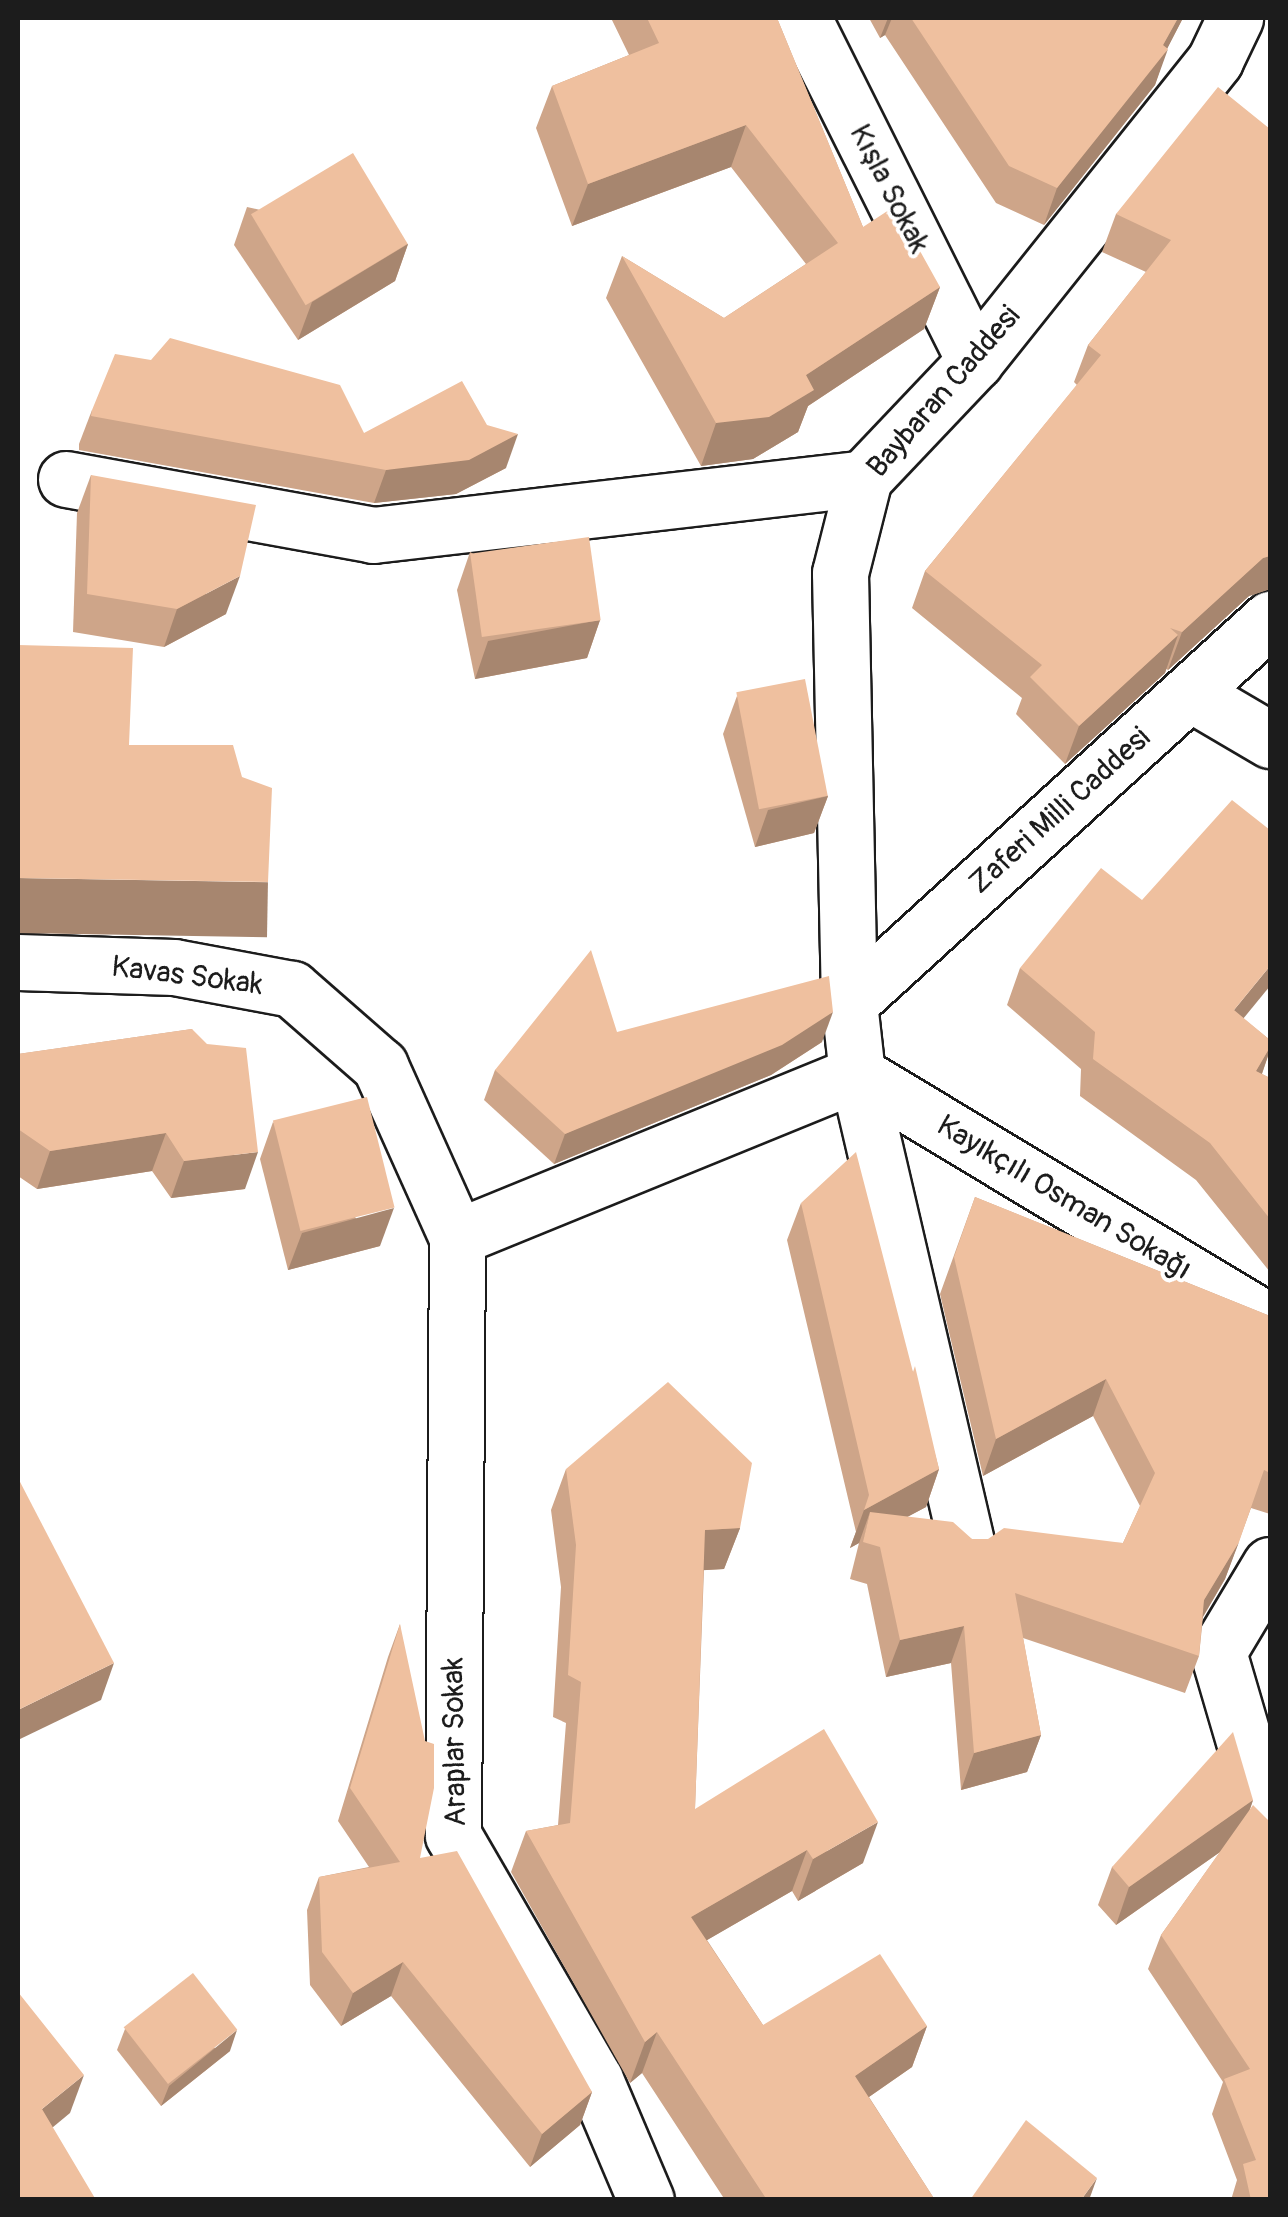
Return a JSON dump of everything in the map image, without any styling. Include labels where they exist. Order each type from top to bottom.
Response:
[{"type":"street","name":"Kışla Sokak","points":[[803,18],[976,361]]},
{"type":"street","name":"Baybaran Caddesi","points":[[966,1546],[858,1074],[849,1003],[840,574],[864,478],[976,361],[1215,60],[1236,18]]},
{"type":"street","points":[[66,478],[373,535],[864,478]]},
{"type":"street","name":"Zaferi Milli Caddesi","points":[[849,1003],[1270,620]]},
{"type":"street","points":[[1190,692],[1270,740]]},
{"type":"street","name":"Kavas Sokak","points":[[18,962],[174,968],[292,989],[380,1066],[457,1237]]},
{"type":"street","points":[[457,1237],[858,1074]]},
{"type":"street","name":"Kayıkçılı Osman Sokağı","points":[[858,1074],[1270,1322]]},
{"type":"street","name":"Araplar Sokak","points":[[457,1237],[453,1835],[596,2080],[646,2200]]},
{"type":"street","points":[[1270,1566],[1218,1652],[1270,1830]]},
{"type":"building","points":[[647,18],[777,18],[863,227],[895,206],[940,287],[806,375],[814,390],[769,417],[716,423],[622,256],[724,318],[838,243],[746,125],[588,184],[552,86],[659,43]]},
{"type":"building","points":[[911,18],[1178,18],[1163,45],[1168,49],[1057,188],[1009,166]]},
{"type":"building","points":[[1218,87],[1270,129],[1270,556],[1263,558],[1182,632],[1170,628],[1178,635],[1079,726],[1030,677],[1042,665],[925,571],[1101,355],[1088,345],[1171,240],[1116,214]]},
{"type":"building","points":[[353,153],[408,244],[306,305],[251,214]]},
{"type":"building","points":[[170,338],[340,385],[364,433],[462,381],[487,425],[518,434],[469,460],[386,470],[91,416],[115,354],[151,360]]},
{"type":"building","points":[[91,475],[256,505],[240,576],[177,609],[87,594]]},
{"type":"building","points":[[589,537],[601,620],[482,637],[470,554]]},
{"type":"building","points":[[18,645],[133,648],[129,745],[233,745],[242,777],[272,788],[268,882],[18,878]]},
{"type":"building","points":[[805,679],[828,796],[759,809],[736,692]]},
{"type":"building","points":[[1232,800],[1270,830],[1270,966],[1234,1010],[1270,1040],[1256,1071],[1270,1078],[1270,1219],[1210,1143],[1093,1059],[1095,1032],[1020,968],[1101,868],[1142,900]]},
{"type":"building","points":[[591,950],[617,1032],[829,976],[833,1012],[782,1045],[565,1134],[495,1070]]},
{"type":"building","points":[[192,1029],[207,1044],[246,1048],[258,1152],[184,1161],[166,1133],[50,1151],[18,1129],[18,1054]]},
{"type":"building","points":[[367,1097],[395,1208],[300,1231],[273,1120]]},
{"type":"building","points":[[856,1152],[939,1469],[864,1510],[869,1495],[801,1203]]},
{"type":"building","points":[[975,1197],[1270,1316],[1270,1473],[1264,1470],[1239,1542],[1204,1600],[1199,1656],[1015,1593],[1041,1735],[974,1753],[964,1626],[900,1640],[880,1547],[863,1542],[870,1512],[953,1522],[972,1539],[988,1539],[1004,1528],[1123,1543],[1155,1473],[1106,1379],[996,1439],[954,1257]]},
{"type":"building","points":[[668,1382],[752,1463],[740,1528],[705,1530],[695,1809],[824,1729],[878,1822],[813,1859],[807,1850],[691,1917],[763,2025],[880,1954],[927,2026],[855,2076],[935,2200],[767,2200],[657,2032],[645,2042],[526,1831],[570,1823],[581,1682],[568,1675],[576,1545],[566,1469]]},
{"type":"building","points":[[18,1478],[114,1663],[18,1710]]},
{"type":"building","points":[[400,1624],[425,1741],[434,1744],[434,1788],[420,1858],[457,1851],[592,2092],[542,2134],[403,1962],[353,1993],[322,1952],[319,1877],[400,1862],[350,1788]]},
{"type":"building","points":[[1233,1732],[1253,1800],[1129,1887],[1112,1867]]},
{"type":"building","points":[[1253,1805],[1270,1822],[1270,2200],[1251,2200],[1243,2164],[1256,2160],[1224,2079],[1250,2069],[1161,1935]]},
{"type":"building","points":[[193,1973],[237,2030],[168,2084],[124,2027]]},
{"type":"building","points":[[18,1992],[84,2075],[42,2109],[96,2200],[18,2200]]},
{"type":"building","points":[[1026,2120],[1097,2178],[1081,2200],[970,2200]]}]
